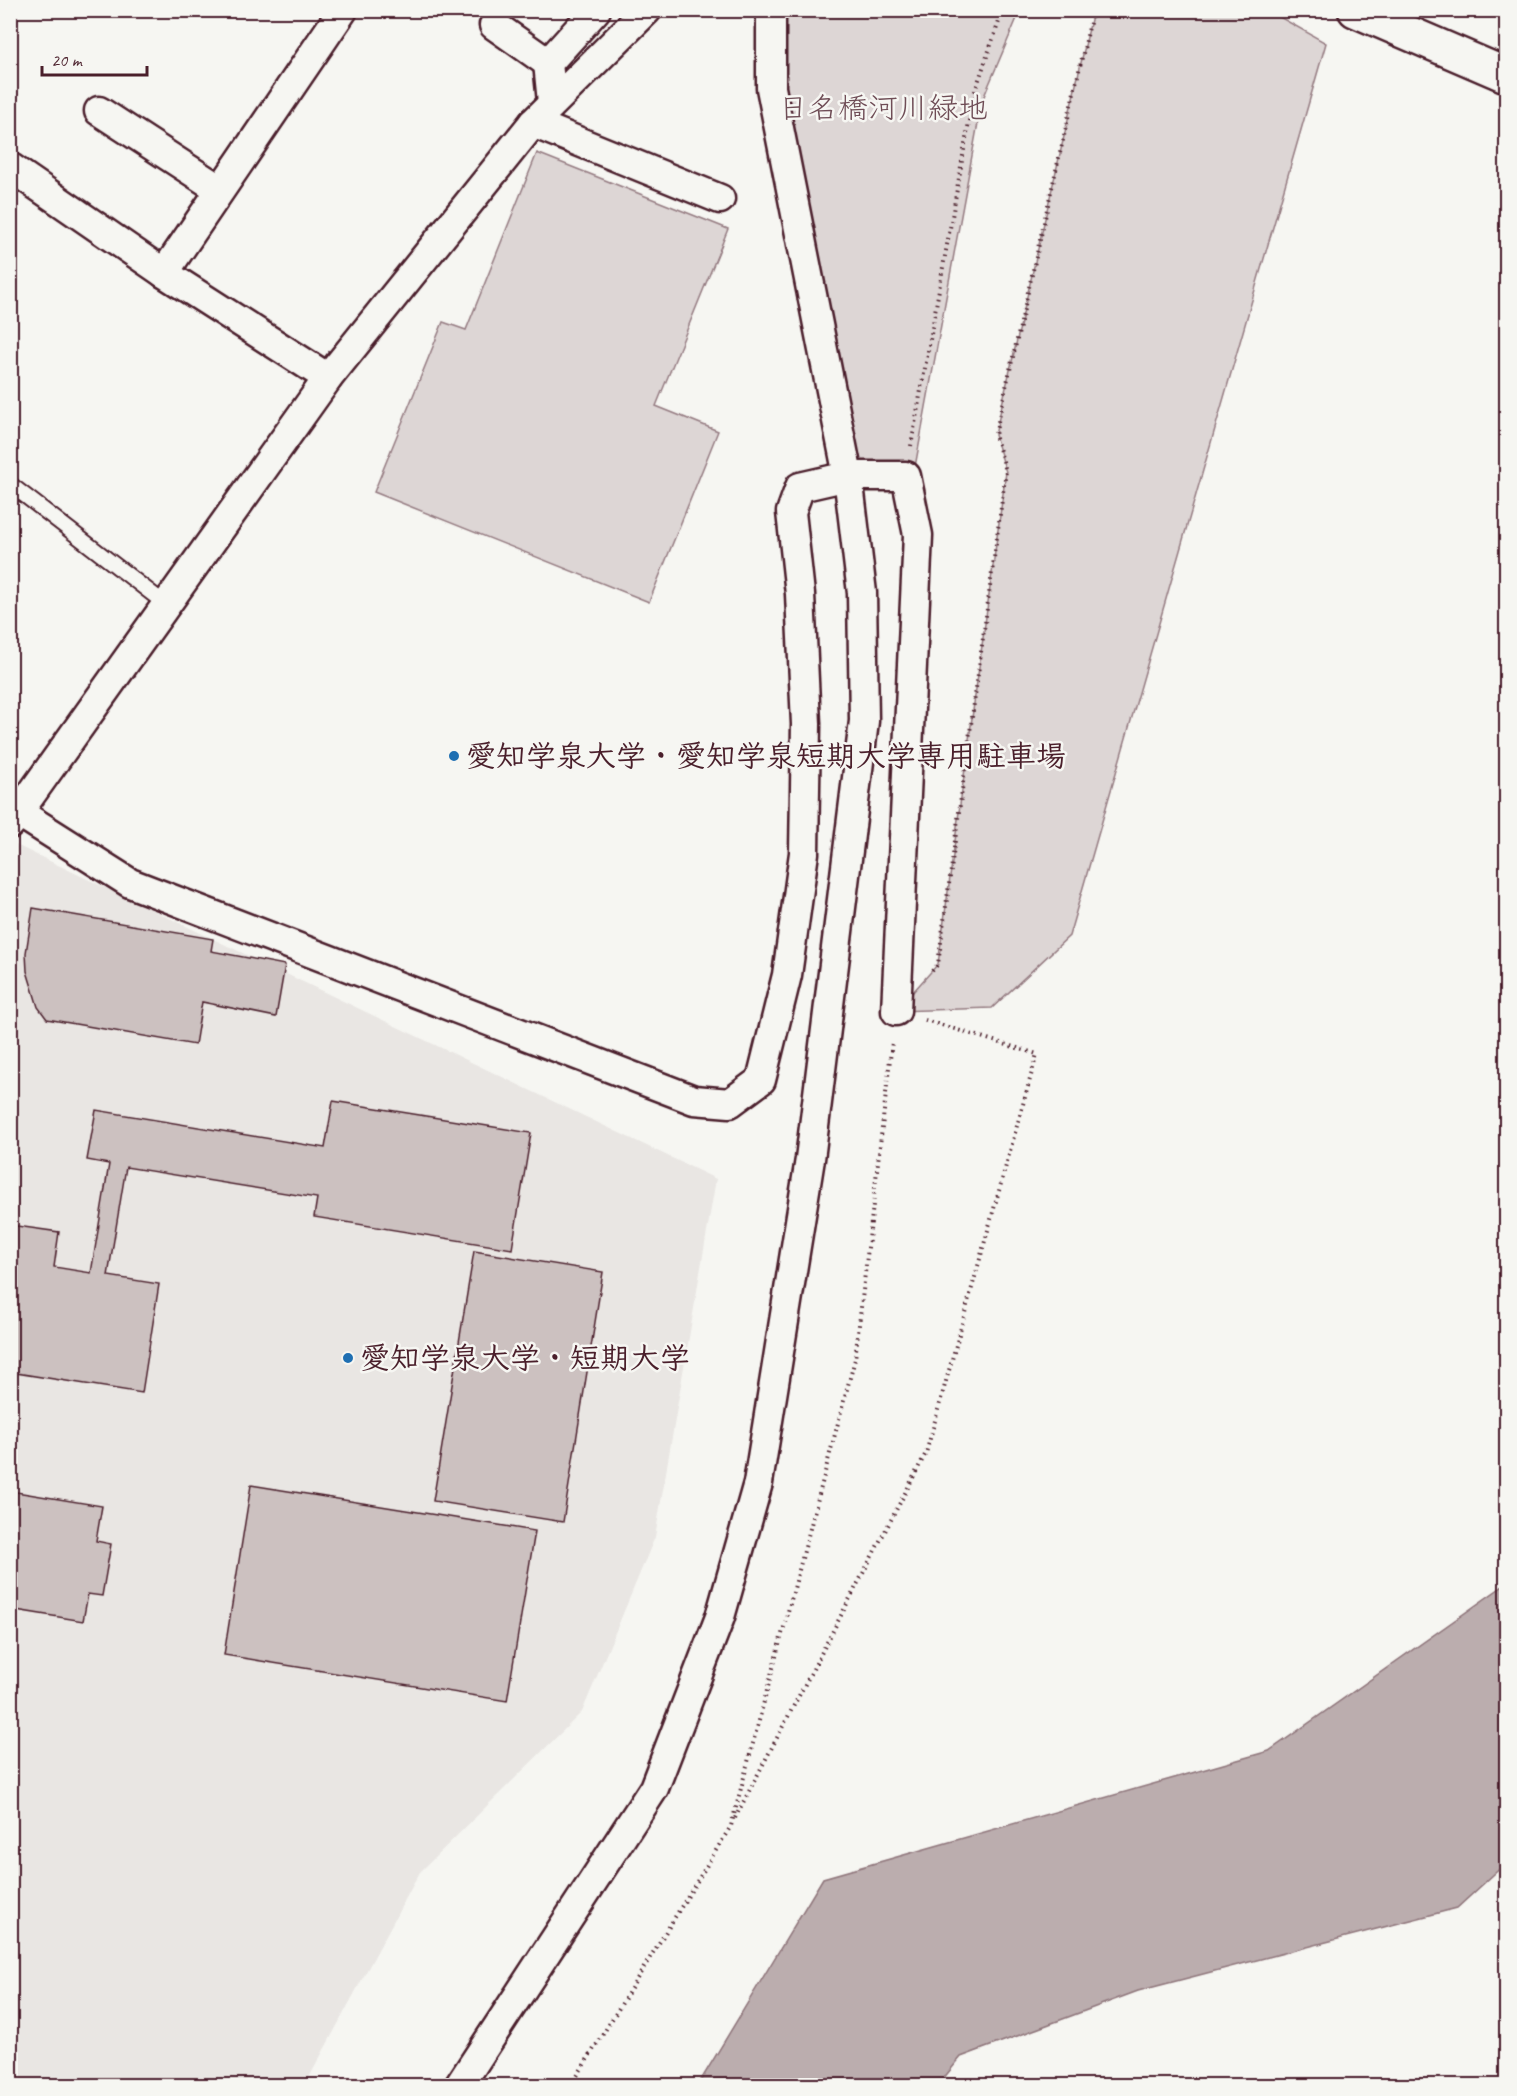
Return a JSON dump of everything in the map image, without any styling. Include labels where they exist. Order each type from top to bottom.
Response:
[{"type":"main road","points":[[1355,10],[1506,75]]},
{"type":"street","points":[[164,273],[343,10]]},
{"type":"street","points":[[543,112],[548,63],[596,10]]},
{"type":"street","points":[[647,10],[543,112],[328,378],[168,606],[14,815],[130,883],[694,1101],[730,1103],[761,1080],[787,975],[804,854],[806,712],[800,594],[791,512],[800,487],[848,476],[906,476],[918,535],[896,1011]]},
{"type":"street","points":[[459,2085],[654,1788],[720,1617],[758,1483],[810,1159],[864,721],[862,593],[848,476],[771,88],[771,10]]},
{"type":"street","points":[[494,25],[548,63]]},
{"type":"street","points":[[99,111],[219,189]]},
{"type":"street","points":[[543,112],[720,199]]},
{"type":"street","points":[[11,169],[164,273],[328,378]]},
{"type":"lane","points":[[10,484],[168,606]]},
{"type":"path","points":[[906,476],[974,94],[1003,10]]},
{"type":"path","points":[[731,1826],[855,1359],[896,1011],[938,964],[1006,471],[995,435],[1094,10]]},
{"type":"path","points":[[571,2085],[731,1826],[926,1454],[1037,1054],[896,1011]]},
{"type":"shaded area","name":"愛知学泉大学・短期大学","points":[[16,845],[716,1179],[655,1537],[582,1712],[420,1872],[305,2085],[11,2086],[10,851]]},
{"type":"shaded area","points":[[1506,1584],[1506,1863],[1457,1908],[1138,1991],[961,2057],[938,2085],[698,2085],[823,1878],[1269,1751]]},
{"type":"green space","name":"日名橋河川緑地","points":[[780,11],[1020,11],[982,101],[915,467],[858,463],[779,87]]},
{"type":"green space","points":[[1093,11],[1269,11],[1326,43],[1069,936],[992,1008],[896,1011],[938,964],[1006,472],[995,435]]},
{"type":"green space","points":[[537,153],[728,229],[656,406],[718,431],[649,602],[374,492],[443,322],[466,330]]},
{"type":"building","points":[[33,908],[213,939],[211,951],[285,965],[276,1017],[202,1002],[195,1045],[47,1019],[38,1007],[27,971],[26,953]]},
{"type":"building","points":[[333,1101],[531,1133],[512,1249],[314,1217],[317,1198],[126,1167],[108,1276],[159,1284],[142,1393],[10,1372],[10,1225],[59,1232],[54,1267],[91,1273],[109,1164],[87,1160],[96,1110],[325,1148]]},
{"type":"building","points":[[474,1251],[603,1272],[563,1522],[433,1501]]},
{"type":"building","points":[[251,1485],[535,1531],[507,1701],[224,1655]]},
{"type":"building","points":[[10,1491],[102,1506],[96,1541],[111,1544],[102,1596],[88,1594],[83,1621],[10,1609]]},
{"type":"place","name":"愛知学泉大学・愛知学泉短期大学専用駐車場","points":[[454,756]]},
{"type":"place","name":"愛知学泉大学・短期大学","points":[[348,1358]]}]
